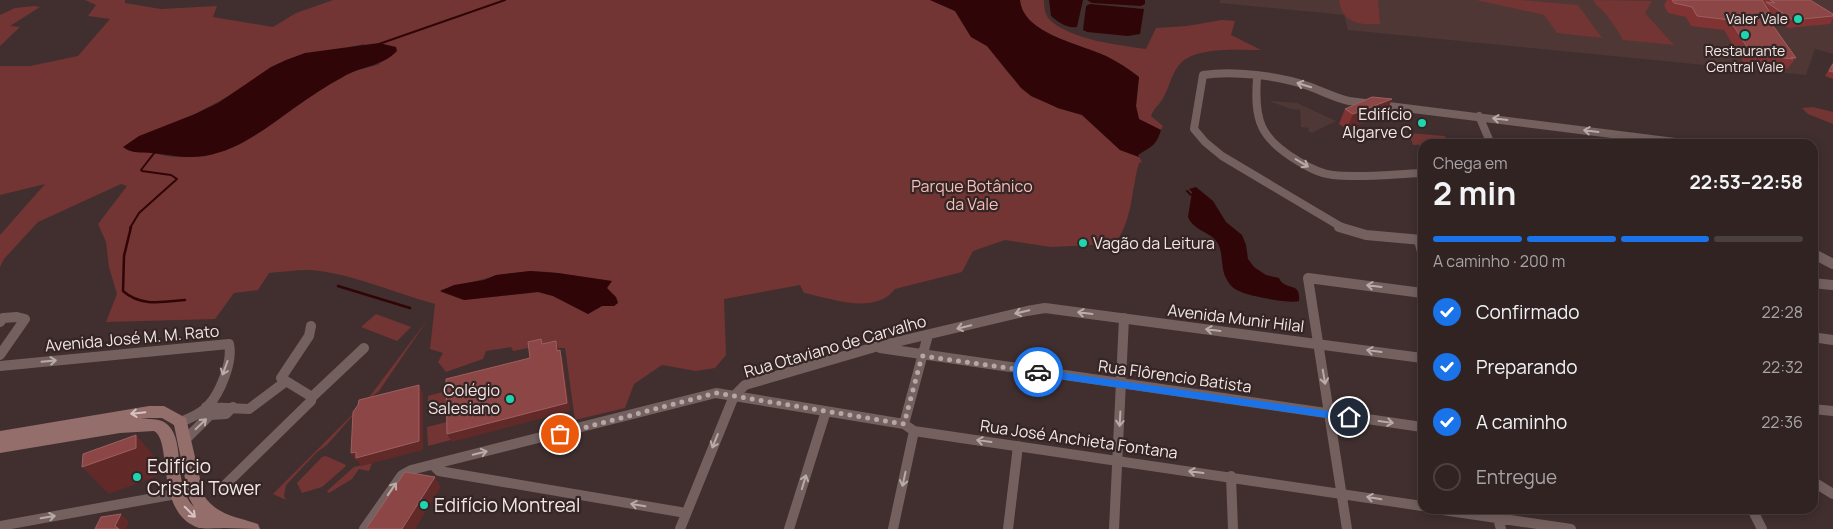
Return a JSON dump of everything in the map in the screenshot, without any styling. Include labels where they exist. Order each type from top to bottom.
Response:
[{"type":"street","points":[[1418,240],[1366,234],[1337,226],[1236,166],[1205,142],[1194,129],[1203,75],[1216,73],[1300,83],[1349,101],[1653,139]]},
{"type":"street","points":[[1257,78],[1255,110],[1264,134],[1276,147],[1309,168],[1334,175],[1418,173]]},
{"type":"street","points":[[1479,116],[1489,139]]},
{"type":"street","points":[[1818,256],[1833,264]]},
{"type":"street","points":[[1347,529],[1331,415],[1308,278],[1418,292]]},
{"type":"street","points":[[1818,284],[1832,285]]},
{"type":"street","name":"Avenida Munir Hilal","points":[[1045,308],[1418,357]]},
{"type":"street","name":"Rua Otaviano de Carvalho","points":[[364,529],[402,475],[411,470],[716,393],[734,396],[745,384],[875,347],[1045,308]]},
{"type":"street","points":[[0,355],[26,319],[18,316],[1,320]]},
{"type":"street","points":[[1114,529],[1124,318]]},
{"type":"street","points":[[311,326],[309,336],[281,379],[312,397]]},
{"type":"street","points":[[904,424],[928,335]]},
{"type":"street","points":[[1818,338],[1833,340]]},
{"type":"street","name":"Avenida José M. M. Rato","points":[[0,366],[229,344],[231,352],[215,396],[206,407],[194,416],[181,422]]},
{"type":"street","name":"Rua Flôrencio Batista","points":[[875,347],[922,356],[1418,426]]},
{"type":"street","points":[[220,490],[306,408],[312,397],[364,348]]},
{"type":"street","points":[[206,407],[249,409],[285,382]]},
{"type":"street","points":[[680,529],[734,396]]},
{"type":"street","name":"Rua José Anchieta Fontana","points":[[734,396],[904,424],[914,431],[1118,462],[1231,476],[1418,505]]},
{"type":"street","points":[[185,440],[210,416],[225,415],[233,408]]},
{"type":"street","points":[[1818,410],[1833,412]]},
{"type":"street","points":[[789,529],[826,411]]},
{"type":"street","points":[[0,437],[149,412],[164,412],[181,422],[201,505],[213,516],[252,529]]},
{"type":"street","points":[[0,447],[120,426],[155,425],[162,428],[169,441],[176,494],[189,514],[210,528]]},
{"type":"street","points":[[894,529],[914,431]]},
{"type":"street","points":[[1008,529],[1018,446]]},
{"type":"street","points":[[433,465],[439,471],[686,513]]},
{"type":"street","points":[[1231,476],[1233,529]]},
{"type":"street","points":[[1818,485],[1833,488]]},
{"type":"street","points":[[1818,486],[1833,494]]},
{"type":"street","points":[[0,526],[176,494]]},
{"type":"street","points":[[1467,514],[1571,529]]},
{"type":"street","points":[[1754,514],[1762,529]]},
{"type":"shaded area","points":[[930,0],[1020,0],[1024,12],[1031,21],[1042,29],[1106,56],[1139,77],[1136,106],[1139,119],[1161,130],[1157,139],[1153,145],[1138,155],[1139,157],[1120,150],[1082,115],[1058,108],[1031,96],[1021,88],[987,46],[971,37],[955,11]]},
{"type":"shaded area","points":[[1049,0],[1083,0],[1077,27],[1067,26],[1051,16]]},
{"type":"shaded area","points":[[1087,0],[1145,0],[1145,4],[1141,6],[1092,3]]},
{"type":"shaded area","points":[[1220,0],[1833,0],[1833,54],[1815,49],[1806,75],[1348,30],[1344,15],[1220,3]]},
{"type":"shaded area","points":[[1090,4],[1144,9],[1140,34],[1128,36],[1083,30],[1086,6]]},
{"type":"shaded area","points":[[379,43],[396,47],[397,51],[385,60],[350,73],[330,84],[263,130],[230,149],[205,156],[191,157],[130,151],[123,147],[139,136],[218,103],[271,67],[286,60],[305,53]]},
{"type":"shaded area","points":[[1271,101],[1297,103],[1336,121],[1312,133],[1308,131],[1309,128],[1301,127],[1300,110],[1291,109]]},
{"type":"shaded area","points":[[1196,187],[1213,201],[1226,222],[1242,235],[1248,259],[1254,267],[1266,275],[1279,278],[1285,285],[1295,288],[1298,291],[1299,301],[1294,302],[1260,297],[1244,293],[1231,286],[1224,274],[1221,251],[1217,242],[1194,225],[1188,217],[1192,192],[1189,189]]},
{"type":"shaded area","points":[[530,271],[612,281],[607,288],[616,297],[618,303],[614,306],[602,306],[588,314],[553,296],[538,292],[464,300],[440,291],[454,285],[484,280],[496,275]]},
{"type":"green space","name":"Parque Botânico da Vale","points":[[85,0],[125,0],[125,3],[161,9],[217,6],[213,17],[273,27],[296,13],[333,0],[930,0],[955,11],[971,37],[987,46],[1010,75],[1057,108],[1082,115],[1120,150],[1139,157],[1142,162],[1139,163],[1136,173],[1131,205],[1125,226],[1114,244],[1051,247],[1005,240],[973,251],[962,272],[895,289],[886,297],[876,302],[852,303],[839,301],[804,293],[800,285],[724,299],[726,355],[715,368],[696,371],[662,365],[634,384],[625,408],[575,420],[565,348],[528,348],[513,351],[511,347],[486,351],[483,359],[446,372],[438,362],[443,353],[430,349],[435,304],[339,275],[308,270],[269,273],[258,290],[234,293],[215,319],[106,322],[117,294],[109,267],[106,242],[98,224],[127,186],[121,184],[38,222],[4,259],[0,267],[0,235],[45,184],[0,195],[0,66],[30,66],[78,56],[110,19],[88,16],[96,5]],"holes":[[[364,44],[380,64],[343,76],[254,136],[231,147],[207,155],[181,157],[152,153],[168,126],[238,91],[350,47]],[[530,271],[611,281],[607,288],[618,301],[614,306],[602,306],[588,314],[553,296],[538,292],[464,300],[441,292],[441,290],[499,275]]]},
{"type":"green space","points":[[1020,0],[1044,0],[1047,17],[1060,27],[1083,37],[1109,43],[1146,49],[1156,28],[1187,26],[1222,20],[1235,21],[1231,35],[1261,50],[1217,50],[1186,59],[1176,69],[1161,102],[1151,116],[1163,126],[1161,130],[1139,119],[1136,106],[1139,77],[1106,56],[1042,29],[1031,21],[1024,12]]},
{"type":"green space","points":[[1339,0],[1378,0],[1380,24],[1365,24],[1353,21],[1344,14]]},
{"type":"green space","points":[[1476,0],[1521,0],[1578,5],[1602,38],[1557,33],[1544,15]]},
{"type":"green space","points":[[1593,0],[1652,1],[1645,13],[1674,45],[1623,40],[1617,29]]},
{"type":"green space","points":[[40,7],[10,26],[20,27],[0,46],[0,15],[15,8]]},
{"type":"green space","points":[[1813,107],[1833,112],[1833,124],[1808,114],[1802,108]]},
{"type":"green space","points":[[1409,133],[1445,136],[1446,139],[1418,139],[1418,145],[1413,145]]},
{"type":"green space","points":[[376,314],[411,327],[397,341],[361,327]]},
{"type":"green space","points":[[428,319],[379,391],[367,400]]},
{"type":"green space","points":[[450,390],[451,409],[428,414],[428,396]]},
{"type":"green space","points":[[362,405],[327,445],[317,452],[286,485],[284,496],[286,500],[273,494]]},
{"type":"green space","points":[[451,421],[451,440],[428,446],[427,427]]},
{"type":"green space","points":[[326,456],[346,465],[345,467],[322,487],[302,493],[297,483],[322,457]]},
{"type":"green space","points":[[372,463],[369,471],[359,469],[352,479],[329,493],[327,491],[354,467]]},
{"type":"building","points":[[1672,0],[1762,0],[1771,14],[1764,13],[1796,58],[1757,55],[1750,52],[1730,20],[1697,16],[1692,7],[1674,3]]},
{"type":"building","points":[[1770,0],[1810,0],[1833,14],[1833,16],[1793,20],[1766,2],[1775,3]]},
{"type":"building","points":[[1833,64],[1833,72],[1829,71]]},
{"type":"building","points":[[1372,97],[1392,99],[1353,114],[1345,109]]},
{"type":"building","name":"Colégio Salesiano","points":[[541,339],[542,344],[556,341],[557,351],[560,350],[567,403],[447,434],[446,379],[530,358],[528,342]]},
{"type":"building","points":[[419,385],[419,441],[356,458],[356,452],[351,453],[353,412],[359,400]]},
{"type":"building","points":[[136,435],[136,448],[82,467],[83,454]]},
{"type":"building","points":[[405,472],[435,477],[402,529],[366,529]]},
{"type":"building","points":[[121,514],[115,526],[119,529],[95,529],[101,517]]},
{"type":"waterway","points":[[379,44],[505,0]]},
{"type":"waterway","points":[[141,170],[155,152]]},
{"type":"waterway","points":[[130,228],[139,213],[177,179],[171,175],[142,171]]},
{"type":"waterway","points":[[1187,191],[1191,195]]},
{"type":"waterway","points":[[131,227],[124,256],[123,291],[130,296],[145,301],[185,300]]},
{"type":"waterway","points":[[338,286],[410,308]]},
{"type":"way so far","points":[[560,434],[716,393],[904,424],[922,356],[1038,372]]},
{"type":"place","name":"Valer Vale","points":[[1798,19]]},
{"type":"place","name":"Restaurante Central Vale","points":[[1745,35]]},
{"type":"place","name":"Edifício Algarve C","points":[[1422,123]]},
{"type":"place","name":"Vagão da Leitura","points":[[1083,243]]},
{"type":"place","name":"Colégio Salesiano","points":[[510,399]]},
{"type":"place","name":"Edifício Cristal Tower","points":[[137,477]]},
{"type":"place","name":"Edifício Montreal","points":[[424,505]]},
{"type":"route","points":[[1038,372],[1349,417]]}]
